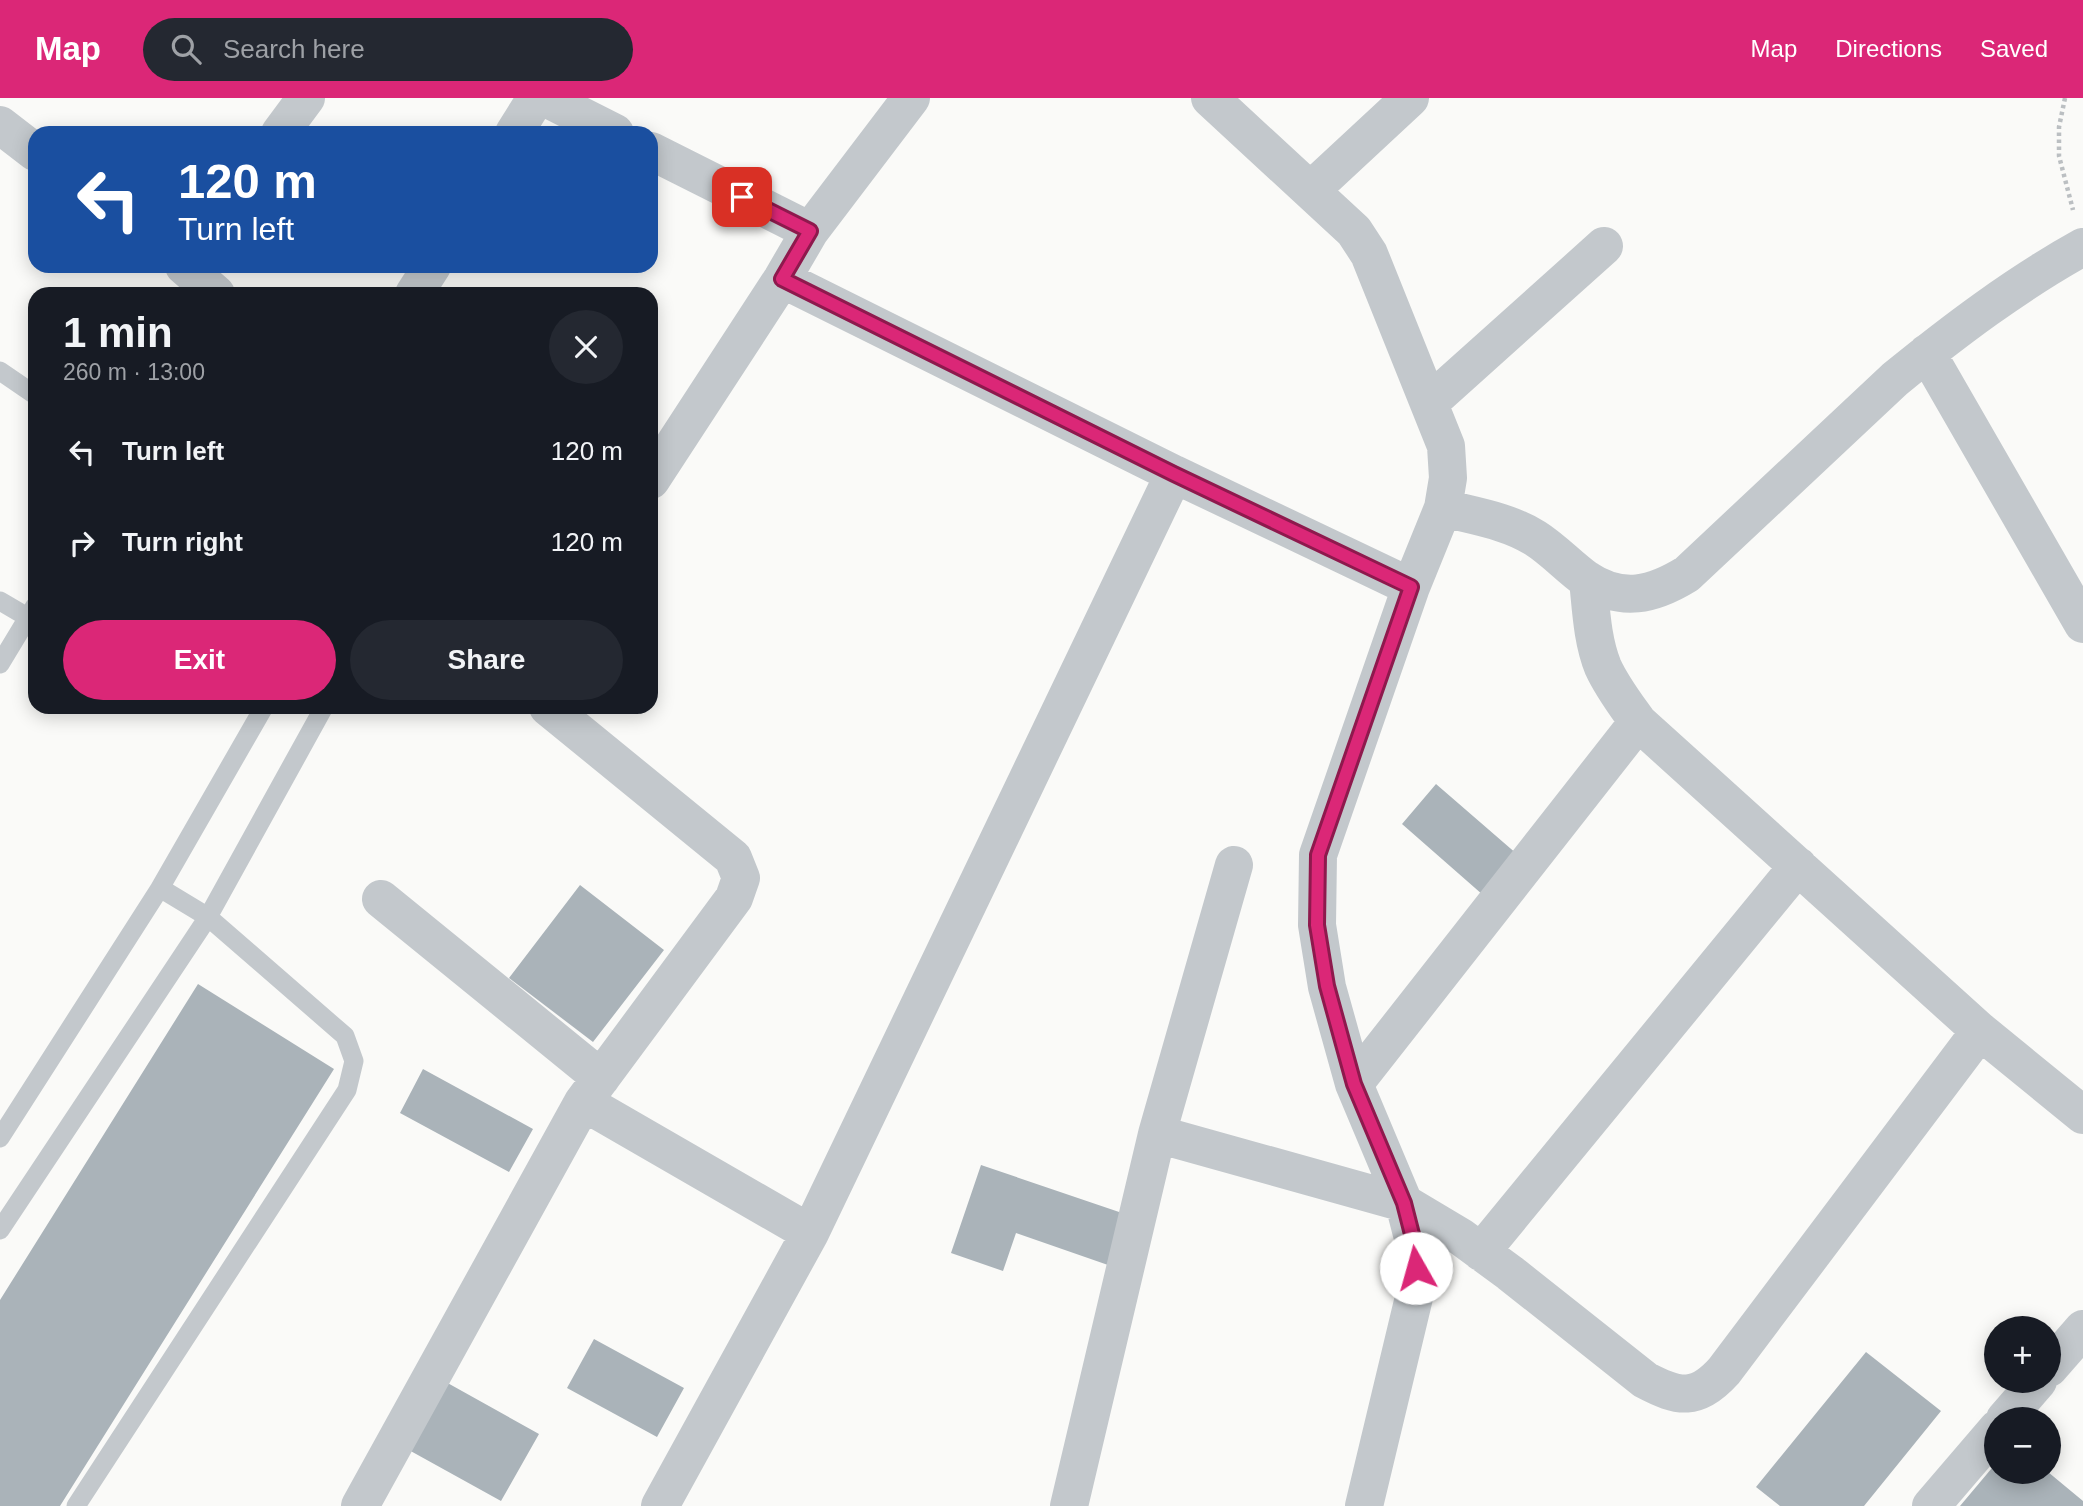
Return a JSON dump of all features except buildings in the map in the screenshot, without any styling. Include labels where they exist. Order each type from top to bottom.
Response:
[{"type":"street","points":[[285,126],[306,98]]},
{"type":"street","points":[[518,126],[536,98]]},
{"type":"street","points":[[546,98],[601,126]]},
{"type":"street","points":[[658,469],[782,279],[810,231],[911,98]]},
{"type":"street","points":[[1210,98],[1354,231],[1369,254],[1446,446],[1448,478],[1443,508],[1411,587],[1318,855],[1317,925],[1327,986],[1354,1084],[1404,1203],[1415,1246],[1416,1289],[1364,1506]]},
{"type":"street","points":[[1311,190],[1410,98]]},
{"type":"street","points":[[0,125],[28,147]]},
{"type":"street","points":[[658,155],[810,231]]},
{"type":"street","points":[[1429,403],[1604,246]]},
{"type":"street","points":[[1443,508],[1516,528],[1537,539],[1588,580],[1613,592],[1641,594],[1668,586],[1687,574],[1895,379],[2029,279],[2082,247]]},
{"type":"street","points":[[192,273],[208,287]]},
{"type":"street","points":[[782,279],[1174,474],[1411,587]]},
{"type":"street","points":[[1927,353],[2083,624]]},
{"type":"street","points":[[660,1506],[810,1233],[1174,474]]},
{"type":"street","points":[[1588,580],[1595,639],[1602,666],[1638,722],[1980,1031],[2083,1115]]},
{"type":"street","points":[[360,1506],[592,1090],[734,898],[741,878],[733,858],[557,714]]},
{"type":"street","points":[[1354,1084],[1638,722]]},
{"type":"street","points":[[1069,1506],[1157,1134],[1234,865]]},
{"type":"street","points":[[1481,1252],[1798,866]]},
{"type":"street","points":[[381,899],[592,1090],[810,1233]]},
{"type":"street","points":[[1157,1134],[1404,1203],[1461,1237],[1645,1380],[1667,1392],[1694,1394],[1711,1385],[1724,1371],[1980,1031]]},
{"type":"street","points":[[2061,1354],[2083,1329]]},
{"type":"street","points":[[2015,1407],[2028,1393]]},
{"type":"street","points":[[1931,1506],[1984,1444]]},
{"type":"lane","points":[[0,371],[28,390]]},
{"type":"lane","points":[[0,601],[28,611]]},
{"type":"lane","points":[[0,664],[28,618]]},
{"type":"lane","points":[[0,1138],[160,888],[260,714]]},
{"type":"lane","points":[[0,1230],[208,917],[320,714]]},
{"type":"lane","points":[[76,1506],[347,1090],[354,1061],[345,1036],[208,917],[160,888]]},
{"type":"path","points":[[2065,98],[2059,127],[2059,156],[2082,247]]},
{"type":"route","points":[[742,197],[810,231],[782,279],[1174,474],[1411,587],[1318,855],[1317,925],[1327,986],[1354,1084],[1404,1203],[1415,1246],[1416,1268]]}]
